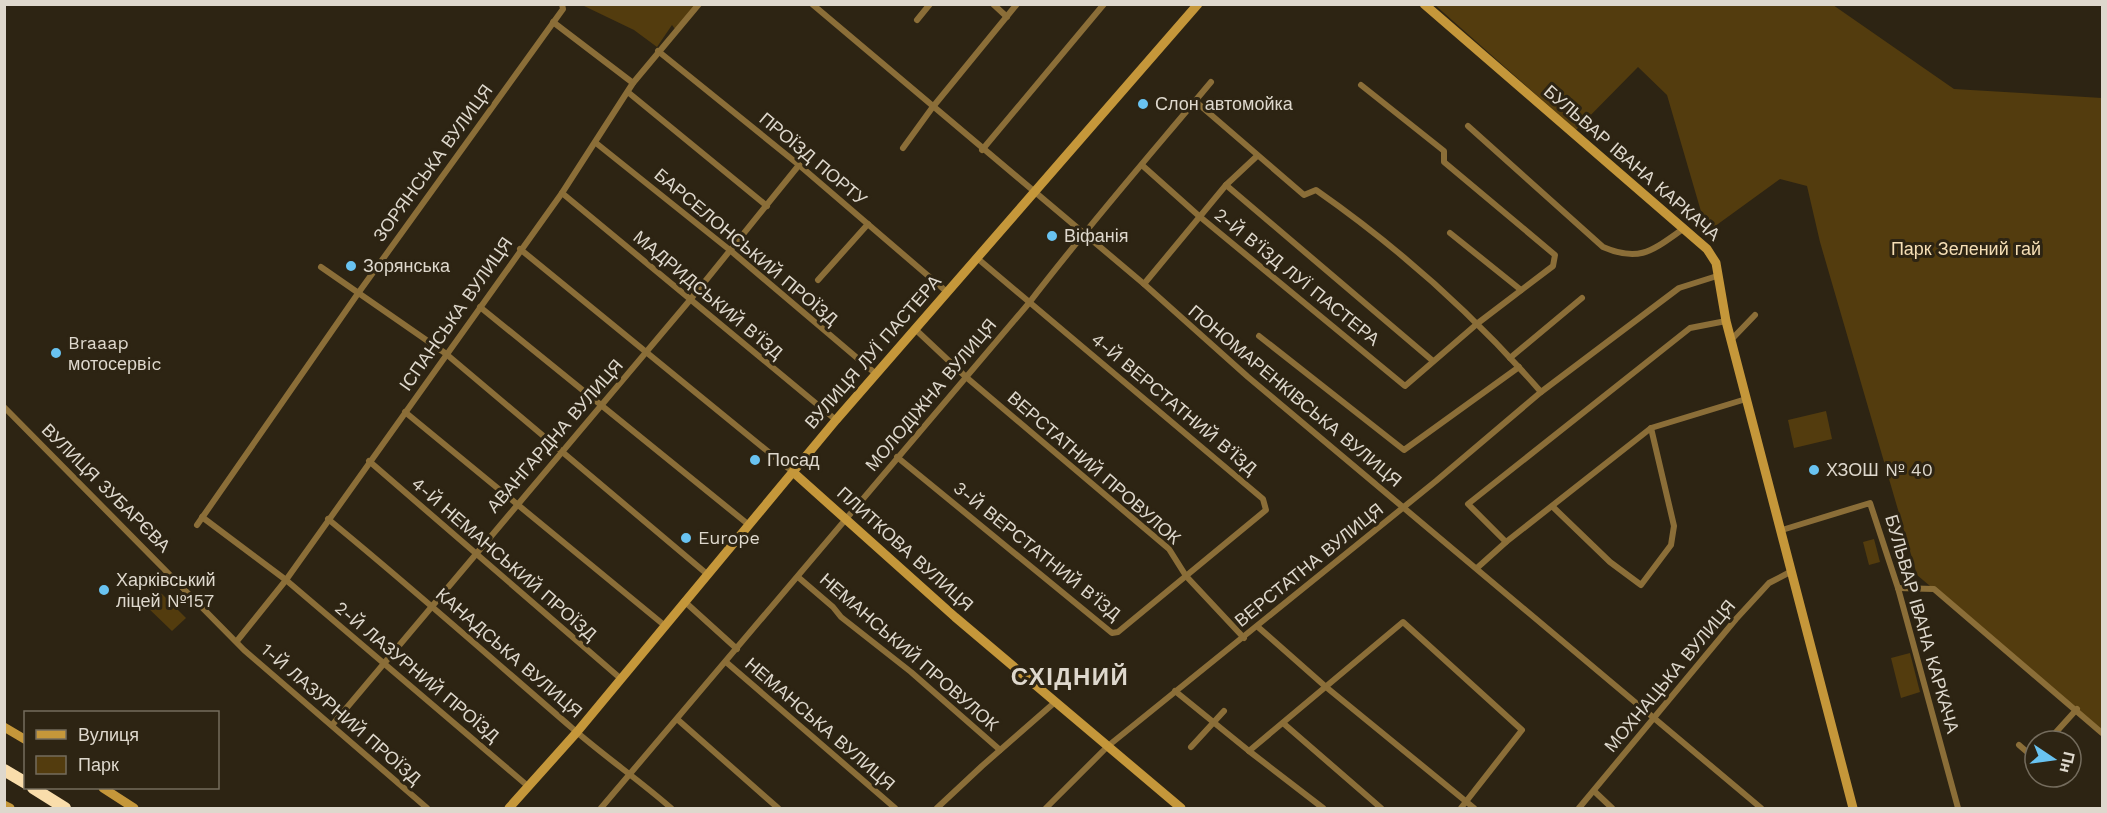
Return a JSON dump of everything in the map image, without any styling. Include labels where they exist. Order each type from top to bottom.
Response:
[{"type":"highway","points":[[5,770],[24,782]]},
{"type":"highway","points":[[35,789],[66,808]]},
{"type":"street","name":"ЗОРЯНСЬКА ВУЛИЦЯ","points":[[197,525],[359,292],[554,22],[563,9],[562,4]]},
{"type":"street","name":"ІСПАНСЬКА ВУЛИЦЯ","points":[[237,641],[286,580],[445,353],[562,193],[633,83],[699,4]]},
{"type":"street","name":"ПОНОМАРЕНКІВСЬКА ВУЛИЦЯ","points":[[812,4],[932,108],[1144,284],[1198,335],[1478,568],[1550,634],[1761,808]]},
{"type":"street","points":[[916,20],[930,4]]},
{"type":"street","points":[[993,4],[1007,17]]},
{"type":"street","points":[[903,148],[932,108],[1017,4]]},
{"type":"street","points":[[982,150],[1104,4]]},
{"type":"street","name":"ВУЛИЦЯ ЛУЇ ПАСТЕРА","points":[[509,808],[577,732],[836,420],[1198,4]]},
{"type":"street","name":"БУЛЬВАР ІВАНА КАРКАЧА","points":[[1424,4],[1714,258],[1726,321],[1853,808]]},
{"type":"street","points":[[554,22],[633,83]]},
{"type":"street","name":"ПРОЇЗД ПОРТУ","points":[[658,51],[799,165],[947,292]]},
{"type":"street","name":"МОЛОДІЖНА ВУЛИЦЯ","points":[[601,808],[1029,303],[1083,233],[1143,166],[1211,82]]},
{"type":"street","name":"2-Й В’ЇЗД ЛУЇ ПАСТЕРА","points":[[1143,166],[1199,216],[1405,386],[1478,323],[1553,266],[1555,255],[1444,162],[1444,150],[1361,85]]},
{"type":"street","points":[[628,93],[767,206]]},
{"type":"street","points":[[1195,101],[1304,195],[1316,190],[1365,224],[1478,323],[1541,392]]},
{"type":"street","points":[[1468,126],[1603,248],[1622,256],[1637,255],[1653,250],[1683,229]]},
{"type":"street","name":"БАРСЕЛОНСЬКИЙ ПРОЇЗД","points":[[596,143],[730,251],[876,374]]},
{"type":"street","points":[[1144,284],[1226,185],[1257,156]]},
{"type":"street","name":"АВАНГАРДНА ВУЛИЦЯ","points":[[333,724],[431,604],[646,353],[799,165]]},
{"type":"street","name":"2-Й В’ЇЗД ЛУЇ ПАСТЕРА","points":[[1226,185],[1433,361]]},
{"type":"street","name":"МАДРИДСЬКИЙ В'ЇЗД","points":[[562,193],[836,420]]},
{"type":"street","points":[[818,280],[868,224]]},
{"type":"street","points":[[1450,233],[1521,290]]},
{"type":"street","name":"ПЛИТКОВА ВУЛИЦЯ","points":[[520,249],[793,472],[1054,703],[1181,808]]},
{"type":"street","name":"4-Й ВЕРСТАТНИЙ В’ЇЗД","points":[[977,258],[1147,399],[1266,504],[1263,513],[1186,576]]},
{"type":"street","points":[[321,267],[445,353],[707,574]]},
{"type":"street","name":"ВЕРСТАТНА ВУЛИЦЯ","points":[[1046,808],[1108,746],[1258,627],[1541,392],[1679,288],[1718,276]]},
{"type":"street","points":[[1510,358],[1582,298]]},
{"type":"street","points":[[480,307],[749,525]]},
{"type":"street","points":[[1731,340],[1755,315]]},
{"type":"street","points":[[1506,542],[1468,504],[1690,328],[1726,321]]},
{"type":"street","name":"ВЕРСТАТНИЙ ПРОВУЛОК","points":[[915,329],[966,377],[1169,549],[1186,576],[1244,638]]},
{"type":"street","points":[[1259,336],[1404,450],[1519,367]]},
{"type":"street","points":[[1478,568],[1506,542],[1651,428],[1746,399]]},
{"type":"street","name":"ВУЛИЦЯ ЗУБАРЄВА","points":[[4,407],[237,641]]},
{"type":"street","points":[[405,412],[664,625]]},
{"type":"street","points":[[1553,507],[1610,562],[1641,585],[1671,545],[1674,526],[1651,428]]},
{"type":"street","name":"3-Й ВЕРСТАТНИЙ В’ЇЗД","points":[[897,457],[1108,632],[1118,632],[1186,576]]},
{"type":"street","name":"4-Й НЕМАНСЬКИЙ ПРОЇЗД","points":[[369,461],[620,678]]},
{"type":"street","name":"БУЛЬВАР ІВАНА КАРКАЧА","points":[[1782,530],[1870,503],[1898,588],[1958,808]]},
{"type":"street","points":[[202,517],[286,580]]},
{"type":"street","name":"КАНАДСЬКА ВУЛИЦЯ","points":[[328,519],[431,604],[577,732],[630,772],[671,808]]},
{"type":"street","name":"МОХНАЦЬКА ВУЛИЦЯ","points":[[1579,808],[1769,583],[1792,571]]},
{"type":"street","name":"НЕМАНСЬКИЙ ПРОВУЛОК","points":[[798,577],[833,607],[841,617],[911,672],[1000,750]]},
{"type":"street","name":"2-Й ЛАЗУРНИЙ ПРОЇЗД","points":[[286,580],[529,787]]},
{"type":"street","points":[[1898,588],[1934,589],[2103,733]]},
{"type":"street","name":"НЕМАНСЬКА ВУЛИЦЯ","points":[[684,601],[737,649]]},
{"type":"street","points":[[1249,752],[1403,622],[1522,730],[1461,808]]},
{"type":"street","points":[[1258,627],[1326,687],[1474,808]]},
{"type":"street","name":"1-Й ЛАЗУРНИЙ ПРОЇЗД","points":[[237,641],[244,650],[333,724],[427,808]]},
{"type":"street","name":"НЕМАНСЬКА ВУЛИЦЯ","points":[[726,662],[895,808]]},
{"type":"street","points":[[1175,691],[1249,752],[1323,808]]},
{"type":"street","points":[[937,808],[1054,703]]},
{"type":"street","points":[[2059,729],[2077,709]]},
{"type":"street","points":[[1191,747],[1224,711]]},
{"type":"street","points":[[677,719],[778,808]]},
{"type":"street","points":[[1283,723],[1381,808]]},
{"type":"street","points":[[4,727],[24,739]]},
{"type":"street","points":[[2019,746],[2023,749]]},
{"type":"street","points":[[104,789],[134,808]]},
{"type":"street","points":[[1594,791],[1612,808]]},
{"type":"street","points":[[4,805],[10,808]]},
{"type":"green space","points":[[582,5],[696,5],[675,29],[672,25],[657,47],[634,30]]},
{"type":"green space","name":"Парк Зелений гай","points":[[1435,5],[1833,5],[1954,89],[2102,98],[2102,731],[1917,575],[1820,242],[1807,186],[1780,179],[1707,232],[1667,95],[1638,67],[1576,130]]},
{"type":"green space","points":[[1826,411],[1832,439],[1794,448],[1788,420]]},
{"type":"green space","points":[[1874,539],[1880,562],[1869,565],[1863,542]]},
{"type":"green space","points":[[159,591],[186,618],[172,631],[145,605]]},
{"type":"green space","points":[[1910,653],[1920,692],[1901,698],[1891,658]]},
{"type":"place","name":"Слон автомойка","points":[[1143,104]]},
{"type":"place","name":"Віфанія","points":[[1052,236]]},
{"type":"place","name":"Зорянська","points":[[351,266]]},
{"type":"place","name":"Braaap мотосервic","points":[[56,353]]},
{"type":"place","name":"Посад","points":[[755,460]]},
{"type":"place","name":"ХЗОШ № 40","points":[[1814,470]]},
{"type":"place","name":"Europe","points":[[686,538]]},
{"type":"place","name":"Харківський ліцей №157","points":[[104,590]]},
{"type":"district","name":"СХІДНИЙ","points":[[1070,677]]}]
